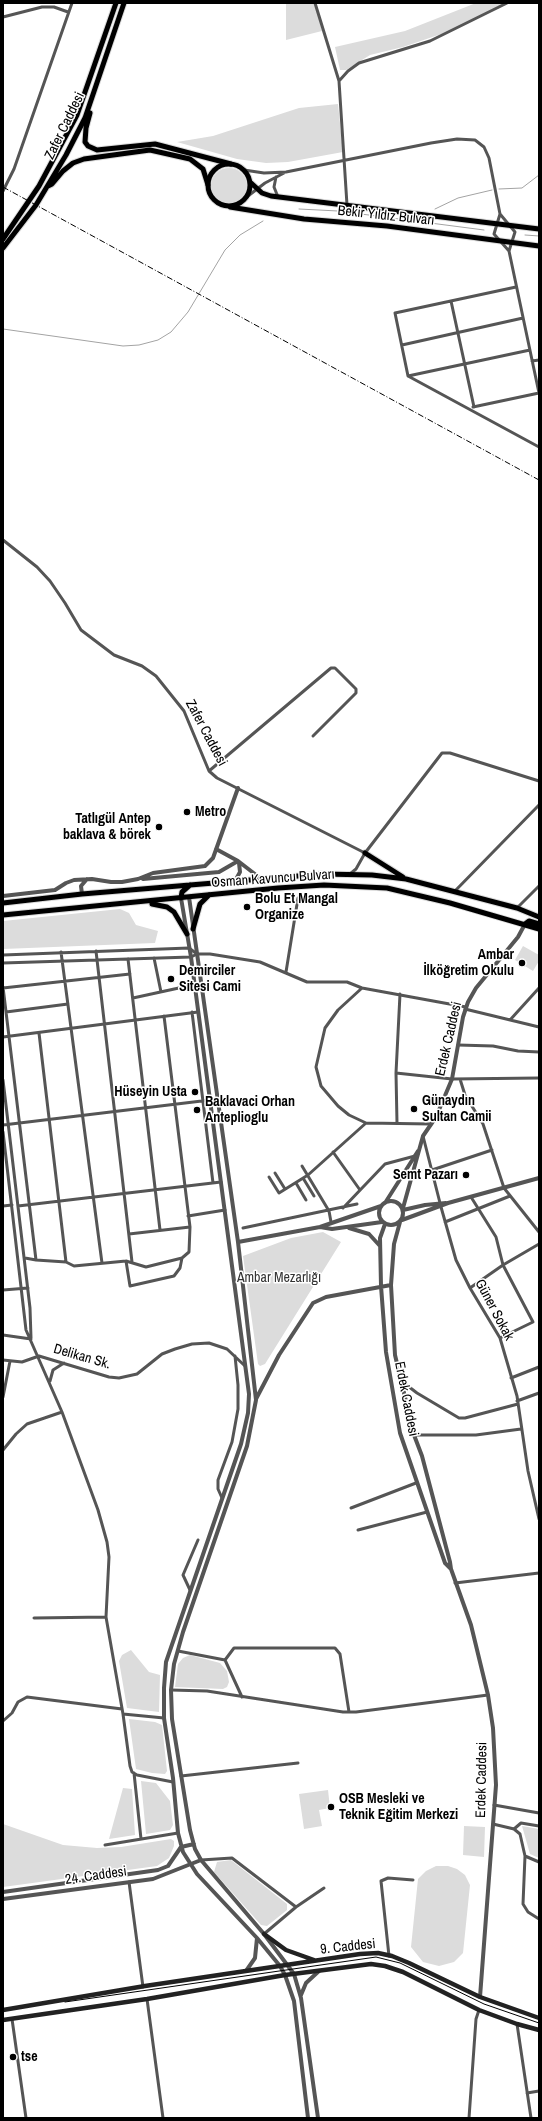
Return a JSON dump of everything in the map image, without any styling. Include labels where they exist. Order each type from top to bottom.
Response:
[{"type":"main road","name":"Zafer Caddesi","points":[[3,238],[39,186],[77,115],[116,3]]},
{"type":"main road","name":"Zafer Caddesi","points":[[3,248],[36,205],[66,155],[85,118],[124,3]]},
{"type":"main road","points":[[47,186],[52,184],[63,171],[73,163],[84,159],[150,150],[190,159],[203,169],[209,192],[214,201],[223,206],[230,207],[240,203],[248,196],[250,182],[244,170],[231,164],[155,144],[97,150],[88,146],[85,142],[86,128],[98,82]]},
{"type":"main road","points":[[208,185],[209,178],[215,169],[231,164]]},
{"type":"main road","name":"Bekir Yıldız Bulvarı","points":[[250,182],[262,193],[278,197],[539,229]]},
{"type":"main road","name":"Bekir Yıldız Bulvarı","points":[[230,207],[304,219],[387,226],[539,246]]},
{"type":"main road","points":[[365,853],[406,879]]},
{"type":"main road","name":"Osman Kavuncu Bulvarı","points":[[184,887],[192,884],[293,875],[350,874],[406,879],[517,908],[539,916]]},
{"type":"main road","name":"Osman Kavuncu Bulvarı","points":[[3,915],[324,885],[387,888],[450,903],[539,929]]},
{"type":"main road","points":[[3,903],[82,894],[173,886],[184,887]]},
{"type":"main road","points":[[173,886],[178,888],[180,892],[178,898]]},
{"type":"main road","points":[[184,887],[189,897]]},
{"type":"main road","points":[[178,898],[184,887]]},
{"type":"main road","points":[[193,929],[200,904],[210,895]]},
{"type":"main road","points":[[144,902],[163,905],[172,910],[181,920],[187,934]]},
{"type":"main road","points":[[525,924],[529,921],[539,924]]},
{"type":"main road","points":[[264,1934],[292,1952],[318,1961]]},
{"type":"main road","name":"9. Caddesi","points":[[3,2010],[246,1971],[360,1954],[378,1954],[409,1963],[480,1997],[539,2018]]},
{"type":"main road","name":"9. Caddesi","points":[[3,2020],[146,1999],[285,1975],[371,1964],[385,1966],[479,2010],[517,2024],[539,2030]]},
{"type":"street","points":[[3,191],[14,169],[72,3]]},
{"type":"street","points":[[315,3],[338,81],[345,160],[347,206]]},
{"type":"street","points":[[338,81],[359,63],[430,41],[506,3]]},
{"type":"street","points":[[3,18],[42,7],[54,7],[68,12]]},
{"type":"street","points":[[244,170],[264,173],[286,172],[444,141],[475,140],[482,144],[488,155],[500,214],[494,234],[498,241],[509,251]]},
{"type":"street","points":[[248,196],[256,189],[286,172]]},
{"type":"street","points":[[276,177],[274,187],[278,197]]},
{"type":"street","points":[[472,409],[539,393],[509,251],[515,232],[511,225],[500,214]]},
{"type":"street","points":[[408,376],[395,313],[516,287]]},
{"type":"street","points":[[452,301],[465,364],[472,409]]},
{"type":"street","points":[[402,345],[523,318]]},
{"type":"street","points":[[408,376],[530,350]]},
{"type":"street","points":[[532,361],[539,360]]},
{"type":"street","points":[[408,376],[472,409],[539,448]]},
{"type":"street","name":"Zafer Caddesi","points":[[3,540],[37,567],[50,581],[66,603],[81,630],[114,655],[142,666],[156,676],[184,711],[210,771],[217,778],[365,853]]},
{"type":"street","points":[[210,771],[331,668],[335,668],[356,689],[356,693],[313,736]]},
{"type":"street","points":[[350,874],[356,869],[365,853],[442,753],[450,753],[539,781]]},
{"type":"street","points":[[138,879],[154,873],[205,866],[212,860],[238,788]]},
{"type":"street","points":[[454,892],[539,805]]},
{"type":"street","points":[[216,849],[238,861],[260,878]]},
{"type":"street","points":[[3,896],[55,890],[74,880],[87,879],[116,883],[138,879],[219,872],[238,861]]},
{"type":"street","points":[[235,880],[241,869],[238,861]]},
{"type":"street","points":[[81,886],[87,879]]},
{"type":"street","points":[[74,880],[81,886],[82,894]]},
{"type":"street","points":[[517,908],[539,886]]},
{"type":"street","points":[[189,897],[238,1242],[256,1400],[247,1446],[178,1651],[171,1690],[172,1719],[181,1776],[195,1846],[201,1860],[264,1934],[289,1965],[294,1974],[301,1998],[318,2118]]},
{"type":"street","points":[[178,898],[191,957],[245,1368],[248,1394],[248,1413],[241,1444],[166,1662],[164,1718],[181,1847],[188,1861],[257,1938],[280,1966],[285,1975],[294,2001],[308,2118]]},
{"type":"street","points":[[286,972],[298,898]]},
{"type":"street","name":"Erdek Caddesi","points":[[403,1209],[423,1136],[431,1124],[452,1079],[465,1008],[473,993],[518,938],[525,924]]},
{"type":"street","points":[[3,955],[189,948],[197,954]]},
{"type":"street","points":[[96,951],[132,1262]]},
{"type":"street","points":[[61,952],[102,1263]]},
{"type":"street","points":[[3,962],[191,957],[197,954],[210,954],[243,959],[286,972],[306,982],[347,982],[362,988],[400,994],[465,1008],[539,1027]]},
{"type":"street","points":[[154,958],[161,992]]},
{"type":"street","points":[[128,959],[160,1230]]},
{"type":"street","points":[[36,1260],[3,987],[130,974]]},
{"type":"street","points":[[133,998],[188,986]]},
{"type":"street","points":[[362,988],[343,1005],[327,1024],[316,1067],[319,1081],[329,1098],[349,1115],[366,1122],[431,1124]]},
{"type":"street","points":[[510,1020],[539,988]]},
{"type":"street","points":[[397,1123],[396,1073],[400,994]]},
{"type":"street","points":[[6,1012],[68,1004]]},
{"type":"street","points":[[192,1012],[213,1183]]},
{"type":"street","points":[[3,1037],[198,1012]]},
{"type":"street","points":[[25,1258],[66,1262],[74,1266],[126,1261],[146,1267],[182,1258],[190,1250],[190,1227],[164,1016]]},
{"type":"street","points":[[39,1033],[66,1262]]},
{"type":"street","points":[[458,1045],[493,1046],[518,1051],[539,1052]]},
{"type":"street","points":[[396,1073],[452,1079],[539,1078]]},
{"type":"street","points":[[460,1079],[465,1095],[483,1124],[504,1188],[539,1232]]},
{"type":"street","points":[[3,1080],[25,1258],[31,1339]]},
{"type":"street","points":[[3,1125],[210,1100]]},
{"type":"street","points":[[269,1176],[279,1193],[308,1176],[366,1122]]},
{"type":"street","points":[[3,1132],[26,1330],[50,1381],[62,1412],[98,1510],[107,1542],[109,1557],[106,1618],[123,1714],[130,1766],[134,1773],[141,1839]]},
{"type":"street","name":"Güner Sokak","points":[[423,1136],[456,1260],[470,1288],[500,1338],[518,1402],[534,1498],[539,1519]]},
{"type":"street","name":"Erdek Caddesi","points":[[386,1203],[420,1147]]},
{"type":"street","points":[[432,1170],[492,1150]]},
{"type":"street","points":[[333,1152],[360,1190]]},
{"type":"street","points":[[343,1208],[385,1164],[415,1156]]},
{"type":"street","points":[[302,1166],[329,1211],[331,1222]]},
{"type":"street","points":[[276,1173],[285,1189]]},
{"type":"street","points":[[303,1178],[314,1196]]},
{"type":"street","points":[[320,1227],[332,1229],[384,1223],[392,1226],[441,1205],[539,1178]]},
{"type":"street","points":[[18,1206],[221,1182]]},
{"type":"street","points":[[296,1182],[306,1200]]},
{"type":"street","points":[[445,1222],[510,1196]]},
{"type":"street","points":[[472,1197],[496,1237],[503,1265],[533,1322],[500,1338]]},
{"type":"street","points":[[238,1242],[320,1227],[386,1203],[396,1202],[403,1209]]},
{"type":"street","points":[[243,1228],[357,1204]]},
{"type":"street","points":[[3,1206],[12,1205]]},
{"type":"street","points":[[403,1209],[441,1205]]},
{"type":"street","points":[[381,1206],[379,1214],[384,1223]]},
{"type":"street","points":[[401,1221],[403,1209]]},
{"type":"street","points":[[188,1216],[225,1210]]},
{"type":"street","name":"Erdek Caddesi","points":[[401,1221],[394,1244],[390,1285],[395,1355],[414,1435],[422,1456],[451,1569],[470,1625],[488,1695],[496,1756],[493,1824],[480,1997]]},
{"type":"street","name":"Erdek Caddesi","points":[[384,1223],[380,1246],[381,1286],[386,1352],[395,1408],[400,1433],[416,1482],[445,1563],[451,1569]]},
{"type":"street","points":[[129,1234],[190,1227]]},
{"type":"street","points":[[345,1227],[369,1234],[380,1246]]},
{"type":"street","points":[[470,1288],[503,1265],[539,1244]]},
{"type":"street","points":[[126,1261],[130,1286],[174,1276],[180,1268],[182,1258]]},
{"type":"street","points":[[256,1400],[279,1355],[313,1303],[326,1297],[390,1285]]},
{"type":"street","points":[[3,1290],[28,1288]]},
{"type":"street","points":[[3,1335],[31,1339]]},
{"type":"street","name":"Delikan Sk.","points":[[39,1356],[109,1377],[119,1378],[137,1374],[162,1354],[192,1344],[216,1344],[235,1355],[245,1368]]},
{"type":"street","points":[[222,1498],[218,1489],[218,1480],[232,1442],[238,1409],[238,1385],[235,1355]]},
{"type":"street","points":[[3,1360],[22,1362],[39,1356]]},
{"type":"street","points":[[3,1398],[10,1361]]},
{"type":"street","points":[[50,1381],[53,1370],[64,1363]]},
{"type":"street","points":[[512,1378],[539,1367]]},
{"type":"street","points":[[245,1368],[254,1373]]},
{"type":"street","points":[[400,1380],[417,1394],[459,1418],[466,1418],[518,1402],[539,1393]]},
{"type":"street","points":[[3,1450],[16,1434],[28,1424],[62,1412]]},
{"type":"street","points":[[414,1435],[476,1435],[522,1429]]},
{"type":"street","points":[[351,1508],[416,1482]]},
{"type":"street","points":[[534,1498],[539,1497]]},
{"type":"street","points":[[358,1530],[427,1512]]},
{"type":"street","points":[[190,1590],[183,1575],[198,1540]]},
{"type":"street","points":[[455,1583],[539,1573]]},
{"type":"street","points":[[34,1618],[106,1618]]},
{"type":"street","points":[[225,1660],[234,1648],[335,1648],[340,1654],[349,1712]]},
{"type":"street","points":[[178,1651],[225,1660]]},
{"type":"street","points":[[225,1660],[242,1697]]},
{"type":"street","points":[[171,1690],[202,1690],[341,1712],[356,1712],[488,1695]]},
{"type":"street","points":[[3,1721],[12,1712],[18,1702],[28,1697],[122,1709]]},
{"type":"street","points":[[123,1714],[164,1718]]},
{"type":"street","points":[[181,1776],[298,1763]]},
{"type":"street","points":[[134,1773],[151,1779],[173,1782]]},
{"type":"street","points":[[494,1806],[539,1813]]},
{"type":"street","points":[[514,1830],[521,1823],[539,1826]]},
{"type":"street","points":[[493,1824],[514,1830],[520,1836],[525,1856],[523,1904],[528,1912],[539,1919]]},
{"type":"street","points":[[105,1844],[178,1833]]},
{"type":"street","points":[[181,1847],[195,1846]]},
{"type":"street","name":"24. Caddesi","points":[[3,1892],[158,1870],[168,1866],[181,1847]]},
{"type":"street","points":[[525,1856],[539,1862]]},
{"type":"street","points":[[201,1860],[232,1858],[296,1907]]},
{"type":"street","name":"24. Caddesi","points":[[3,1899],[153,1879],[183,1868],[188,1861],[201,1860]]},
{"type":"street","points":[[389,1956],[381,1881],[388,1878],[413,1880]]},
{"type":"street","points":[[129,1882],[143,1987]]},
{"type":"street","points":[[264,1934],[296,1907],[324,1888]]},
{"type":"street","points":[[246,1971],[255,1958],[257,1938]]},
{"type":"street","points":[[301,1998],[306,1983],[320,1971]]},
{"type":"street","points":[[146,1999],[163,2118]]},
{"type":"street","points":[[469,2118],[476,2019],[479,2010]]},
{"type":"street","points":[[12,2019],[26,2118]]},
{"type":"street","points":[[517,2024],[531,2118]]},
{"type":"street","points":[[527,2093],[539,2091]]},
{"type":"green space","points":[[286,3],[315,3],[322,31],[286,40]]},
{"type":"green space","points":[[476,3],[510,3],[453,30],[403,47],[370,55],[346,70],[340,70],[335,47],[405,31]]},
{"type":"green space","points":[[338,104],[343,152],[288,162],[266,163],[237,159],[177,142],[213,136],[299,108]]},
{"type":"green space","points":[[229,168],[242,173],[247,186],[242,199],[229,204],[216,199],[211,186],[216,173]]},
{"type":"green space","points":[[120,909],[129,913],[136,925],[158,931],[155,943],[3,949],[3,921]]},
{"type":"green space","points":[[523,946],[539,955],[539,961],[533,971],[515,960]]},
{"type":"green space","name":"Ambar Mezarlığı","points":[[323,1232],[341,1242],[265,1364],[260,1366],[258,1364],[243,1256],[291,1238]]},
{"type":"green space","points":[[131,1650],[149,1672],[160,1675],[159,1712],[127,1708],[119,1661],[122,1655]]},
{"type":"green space","points":[[190,1655],[220,1663],[227,1671],[229,1682],[227,1687],[223,1689],[175,1687],[178,1664],[183,1658]]},
{"type":"green space","points":[[129,1719],[155,1722],[162,1725],[167,1771],[165,1774],[152,1773],[136,1769]]},
{"type":"green space","points":[[141,1781],[156,1783],[170,1801],[173,1825],[170,1830],[146,1834]]},
{"type":"green space","points":[[123,1788],[132,1789],[135,1835],[109,1839]]},
{"type":"green space","points":[[328,1790],[330,1808],[319,1810],[322,1826],[304,1829],[299,1794]]},
{"type":"green space","points":[[3,1824],[63,1845],[97,1848],[121,1847],[171,1839],[174,1841],[174,1846],[169,1858],[157,1866],[3,1887]]},
{"type":"green space","points":[[464,1826],[485,1827],[484,1857],[463,1855]]},
{"type":"green space","points":[[522,1826],[539,1829],[539,1858],[530,1854]]},
{"type":"green space","points":[[231,1860],[287,1904],[287,1910],[267,1926],[261,1925],[214,1872],[217,1862]]},
{"type":"green space","points":[[436,1866],[448,1866],[457,1869],[465,1875],[470,1885],[463,1953],[454,1962],[439,1966],[423,1962],[411,1947],[418,1879],[426,1871]]},
{"type":"waterway","points":[[499,189],[522,188],[539,175]]},
{"type":"waterway","points":[[435,209],[458,198],[492,190]]},
{"type":"waterway","points":[[299,209],[338,211],[484,230]]},
{"type":"waterway","points":[[3,329],[123,346],[139,345],[158,340],[171,332],[188,312],[225,250],[240,235],[263,221]]},
{"type":"waterway","points":[[525,235],[539,236]]},
{"type":"tram line","points":[[65,2002],[376,1957],[400,1963],[484,2004],[539,2023]]},
{"type":"railway","points":[[3,187],[539,480]]},
{"type":"place","name":"Metro","points":[[187,812]]},
{"type":"place","name":"Tatlıgül Antep baklava & börek","points":[[159,827]]},
{"type":"place","name":"Bolu Et Mangal Organize","points":[[247,907]]},
{"type":"place","name":"Ambar İlköğretim Okulu","points":[[522,963]]},
{"type":"place","name":"Demirciler Sitesi Cami","points":[[171,979]]},
{"type":"place","name":"Hüseyin Usta","points":[[195,1092]]},
{"type":"place","name":"Günaydın Sultan Camii","points":[[414,1109]]},
{"type":"place","name":"Baklavaci Orhan Anteplioglu","points":[[197,1110]]},
{"type":"place","name":"Semt Pazarı","points":[[466,1175]]},
{"type":"place","name":"OSB Mesleki ve Teknik Eğitim Merkezi","points":[[331,1807]]},
{"type":"place","name":"tse","points":[[13,2057]]}]
